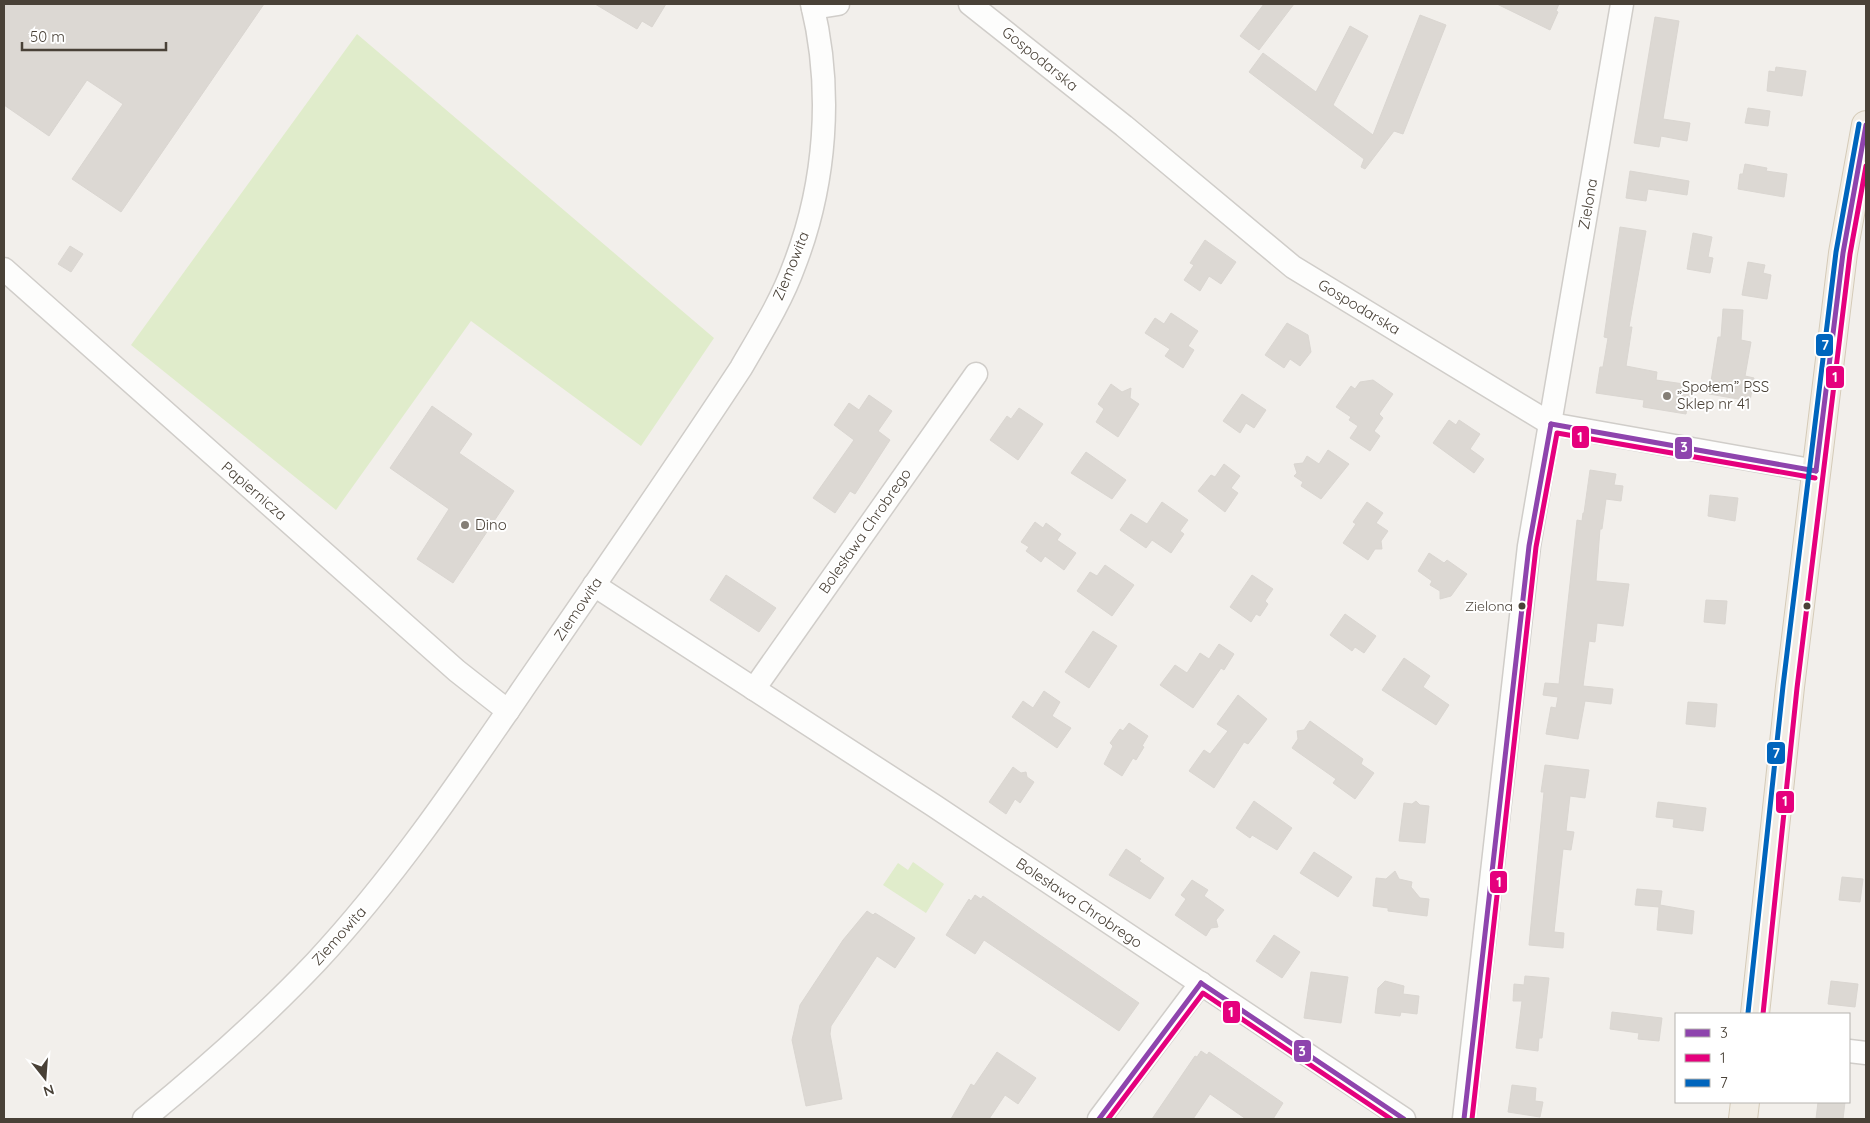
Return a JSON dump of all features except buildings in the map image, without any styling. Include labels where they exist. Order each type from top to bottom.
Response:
[{"type":"main road","points":[[1755,1013],[1816,471],[1843,253],[1866,125]]},
{"type":"main road","points":[[1743,1119],[1745,1103]]},
{"type":"street","points":[[813,6],[838,4]]},
{"type":"street","name":"Gospodarska","points":[[970,4],[1117,121],[1294,267],[1551,424],[1816,471]]},
{"type":"street","name":"Zielona","points":[[1464,1119],[1529,546],[1622,4]]},
{"type":"street","name":"Ziemowita","points":[[144,1119],[200,1074],[256,1023],[316,962],[404,858],[508,711],[742,368],[769,321],[794,267],[810,220],[824,132],[823,77],[813,6]]},
{"type":"street","name":"Papiernicza","points":[[4,269],[457,671],[508,711]]},
{"type":"street","name":"Bolesława Chrobrego","points":[[754,688],[976,374]]},
{"type":"street","name":"Bolesława Chrobrego","points":[[594,585],[933,804],[1404,1119]]},
{"type":"street","points":[[1099,1119],[1201,983]]},
{"type":"street","points":[[1850,1051],[1866,1053]]},
{"type":"green space","points":[[357,34],[714,338],[641,446],[471,321],[336,510],[131,345]]},
{"type":"green space","points":[[913,862],[944,884],[926,913],[883,885],[898,863],[908,870]]},
{"type":"transit line","name":"7","points":[[1748,1013],[1783,686],[1836,252],[1859,124]]},
{"type":"transit line","name":"3","points":[[1816,471],[1843,253],[1866,125]]},
{"type":"transit line","name":"1","points":[[1763,1013],[1797,688],[1850,254],[1866,166]]},
{"type":"transit line","name":"3","points":[[1551,424],[1816,471]]},
{"type":"transit line","name":"3","points":[[1464,1119],[1529,546],[1551,424]]},
{"type":"transit line","name":"1","points":[[1472,1119],[1536,547],[1557,433],[1815,478]]},
{"type":"transit line","name":"3","points":[[1201,983],[1404,1119]]},
{"type":"transit line","name":"3","points":[[1099,1119],[1201,983]]},
{"type":"transit line","name":"1","points":[[1108,1119],[1203,993],[1391,1119]]},
{"type":"place","name":"„Społem” PSS Sklep nr 41","points":[[1667,396]]},
{"type":"place","name":"Dino","points":[[465,525]]},
{"type":"place","name":"Zielona","points":[[1522,606]]}]
